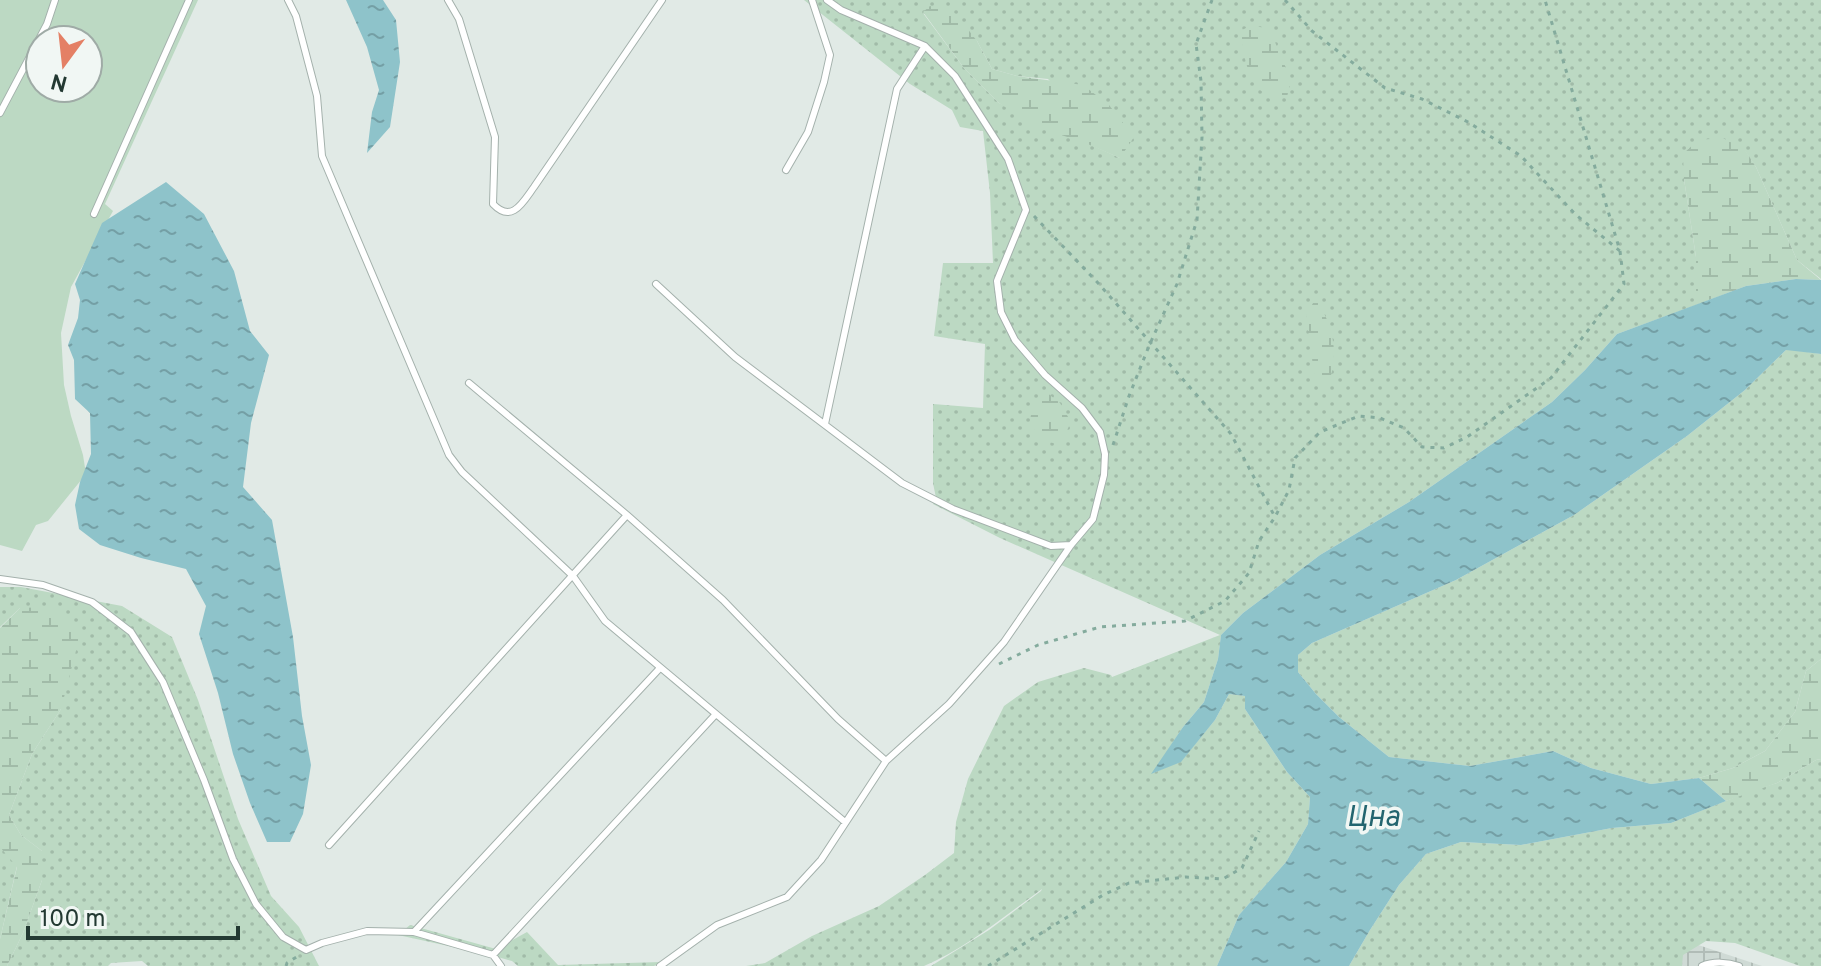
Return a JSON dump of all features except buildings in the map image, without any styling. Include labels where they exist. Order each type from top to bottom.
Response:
[{"type":"lane","points":[[0,113],[47,24],[55,0]]},
{"type":"lane","points":[[94,214],[189,0]]},
{"type":"lane","points":[[288,0],[296,16],[317,96],[322,156],[449,455],[462,472],[573,576],[605,621],[845,822]]},
{"type":"lane","points":[[448,0],[459,19],[495,137],[493,204],[502,212],[508,212],[518,208],[534,187],[662,0]]},
{"type":"lane","points":[[786,170],[808,132],[830,55],[812,0]]},
{"type":"lane","points":[[660,966],[717,925],[787,897],[821,860],[886,761],[949,704],[1004,642],[1071,545],[1093,519],[1104,475],[1105,454],[1100,432],[1082,408],[1045,375],[1015,340],[1001,312],[997,281],[1026,210],[1008,159],[955,76],[925,46],[841,10],[827,0]]},
{"type":"lane","points":[[825,424],[897,89],[925,46]]},
{"type":"lane","points":[[656,284],[735,357],[902,483],[953,509],[1051,546],[1071,545]]},
{"type":"lane","points":[[469,383],[723,600],[838,719],[886,761]]},
{"type":"lane","points":[[329,845],[627,515]]},
{"type":"lane","points":[[0,579],[43,585],[92,602],[131,632],[163,682],[233,859],[256,904],[283,937],[306,950],[367,931],[414,932],[493,955],[501,966]]},
{"type":"lane","points":[[414,932],[660,668]]},
{"type":"lane","points":[[493,955],[716,714]]},
{"type":"lane","points":[[1702,966],[1709,963],[1739,966]]},
{"type":"path","points":[[1112,449],[1150,342],[1177,284],[1197,220],[1202,137],[1201,81],[1196,44],[1212,0]]},
{"type":"path","points":[[1285,0],[1312,31],[1385,88],[1422,99],[1468,122],[1521,156],[1575,214],[1620,251]]},
{"type":"path","points":[[1000,663],[1038,645],[1100,627],[1185,621],[1225,601],[1249,573],[1259,541],[1289,490],[1295,458],[1320,432],[1359,416],[1380,418],[1404,428],[1422,447],[1444,448],[1467,437],[1551,378],[1624,284],[1620,251],[1545,0]]},
{"type":"path","points":[[1026,210],[1088,272],[1231,434],[1275,517]]},
{"type":"path","points":[[988,966],[1103,895],[1129,883],[1186,877],[1223,879],[1242,868],[1259,831]]},
{"type":"path","points":[[286,966],[306,950]]},
{"type":"shaded area","points":[[1677,938],[1762,966],[1676,966]]},
{"type":"green space","points":[[0,0],[198,0],[105,204],[113,211],[71,287],[61,333],[64,385],[86,474],[48,521],[36,525],[22,551],[0,545]]},
{"type":"green space","points":[[804,0],[1821,0],[1821,279],[1797,260],[1756,167],[1745,151],[1684,179],[1696,257],[1696,305],[1617,334],[1552,402],[1409,502],[1320,555],[1243,613],[1221,635],[1218,659],[1204,702],[1183,727],[1153,773],[1181,761],[1215,720],[1229,694],[1245,696],[1245,709],[1287,772],[1310,797],[1308,824],[1286,862],[1239,915],[1217,966],[931,966],[989,930],[1042,889],[970,941],[924,966],[746,966],[765,963],[812,936],[879,906],[954,853],[956,822],[968,779],[1004,706],[1038,682],[1084,668],[1112,677],[1220,635],[1000,538],[933,504],[936,498],[933,483],[933,404],[983,408],[985,344],[934,336],[943,263],[993,263],[990,193],[983,131],[960,127],[952,110],[910,84]],"holes":[[[923,13],[977,41],[992,69],[1017,76],[1048,79],[1120,158],[999,103],[964,68]]]},
{"type":"green space","points":[[930,6],[956,14],[977,41],[992,69],[1017,76],[1083,85],[1109,105],[1134,137],[1120,158],[1036,127],[999,103],[964,68],[923,12]]},
{"type":"green space","points":[[1250,26],[1269,28],[1291,80],[1287,97],[1268,95],[1255,84],[1240,31]]},
{"type":"green space","points":[[1723,138],[1745,150],[1756,167],[1797,260],[1821,280],[1796,279],[1746,286],[1696,305],[1696,257],[1683,154],[1698,140]]},
{"type":"green space","points":[[1316,298],[1328,322],[1334,345],[1333,369],[1324,394],[1314,373],[1306,315]]},
{"type":"green space","points":[[1787,349],[1821,354],[1821,659],[1806,671],[1795,712],[1765,751],[1733,768],[1699,778],[1651,784],[1591,768],[1553,751],[1470,766],[1389,757],[1339,717],[1298,672],[1298,655],[1312,643],[1456,580],[1574,515],[1687,436],[1745,390]]},
{"type":"green space","points":[[1046,392],[1060,403],[1071,422],[1060,445],[1039,439],[1030,421],[1033,402]]},
{"type":"green space","points":[[0,587],[21,587],[122,606],[172,637],[198,700],[238,819],[271,896],[299,927],[319,966],[148,966],[142,961],[111,963],[108,966],[7,966],[42,880],[42,851],[21,835],[9,815],[32,754],[61,709],[20,608],[0,627]]},
{"type":"green space","points":[[48,607],[71,617],[80,635],[61,709],[32,754],[9,815],[21,835],[42,851],[42,880],[7,966],[0,966],[0,939],[17,867],[0,847],[0,628],[20,608]]},
{"type":"green space","points":[[1821,659],[1821,759],[1777,783],[1726,801],[1699,778],[1733,768],[1765,751],[1795,712],[1806,671]]},
{"type":"green space","points":[[1821,759],[1821,966],[1800,966],[1735,943],[1706,941],[1683,955],[1682,966],[1349,966],[1399,885],[1426,854],[1461,842],[1521,845],[1612,828],[1671,823],[1777,783]]},
{"type":"green space","points":[[0,847],[17,866],[0,939]]},
{"type":"green space","points":[[410,925],[496,949],[527,932],[558,965],[661,962],[654,966],[518,966],[494,956],[398,935]]},
{"type":"water","points":[[346,0],[383,0],[396,20],[400,62],[390,127],[367,153],[372,112],[379,90],[367,47]]},
{"type":"water","points":[[166,182],[204,214],[234,271],[250,331],[269,355],[251,423],[243,487],[272,520],[311,765],[303,814],[290,842],[267,842],[250,803],[199,634],[206,606],[186,569],[100,545],[79,529],[75,505],[91,454],[90,413],[75,399],[74,360],[68,345],[78,318],[80,300],[75,284],[102,223]]},
{"type":"water","name":"Цна","points":[[1796,279],[1821,280],[1821,354],[1786,350],[1745,390],[1687,436],[1574,515],[1456,580],[1312,643],[1298,655],[1298,672],[1316,694],[1389,757],[1470,766],[1553,751],[1591,768],[1651,784],[1699,778],[1726,801],[1671,823],[1612,828],[1521,845],[1461,842],[1426,854],[1399,885],[1349,966],[1217,966],[1239,915],[1286,862],[1308,824],[1310,797],[1287,772],[1245,709],[1245,696],[1229,694],[1215,720],[1181,762],[1151,774],[1204,702],[1218,659],[1221,635],[1243,613],[1320,555],[1409,502],[1552,402],[1617,334],[1746,286]]}]
